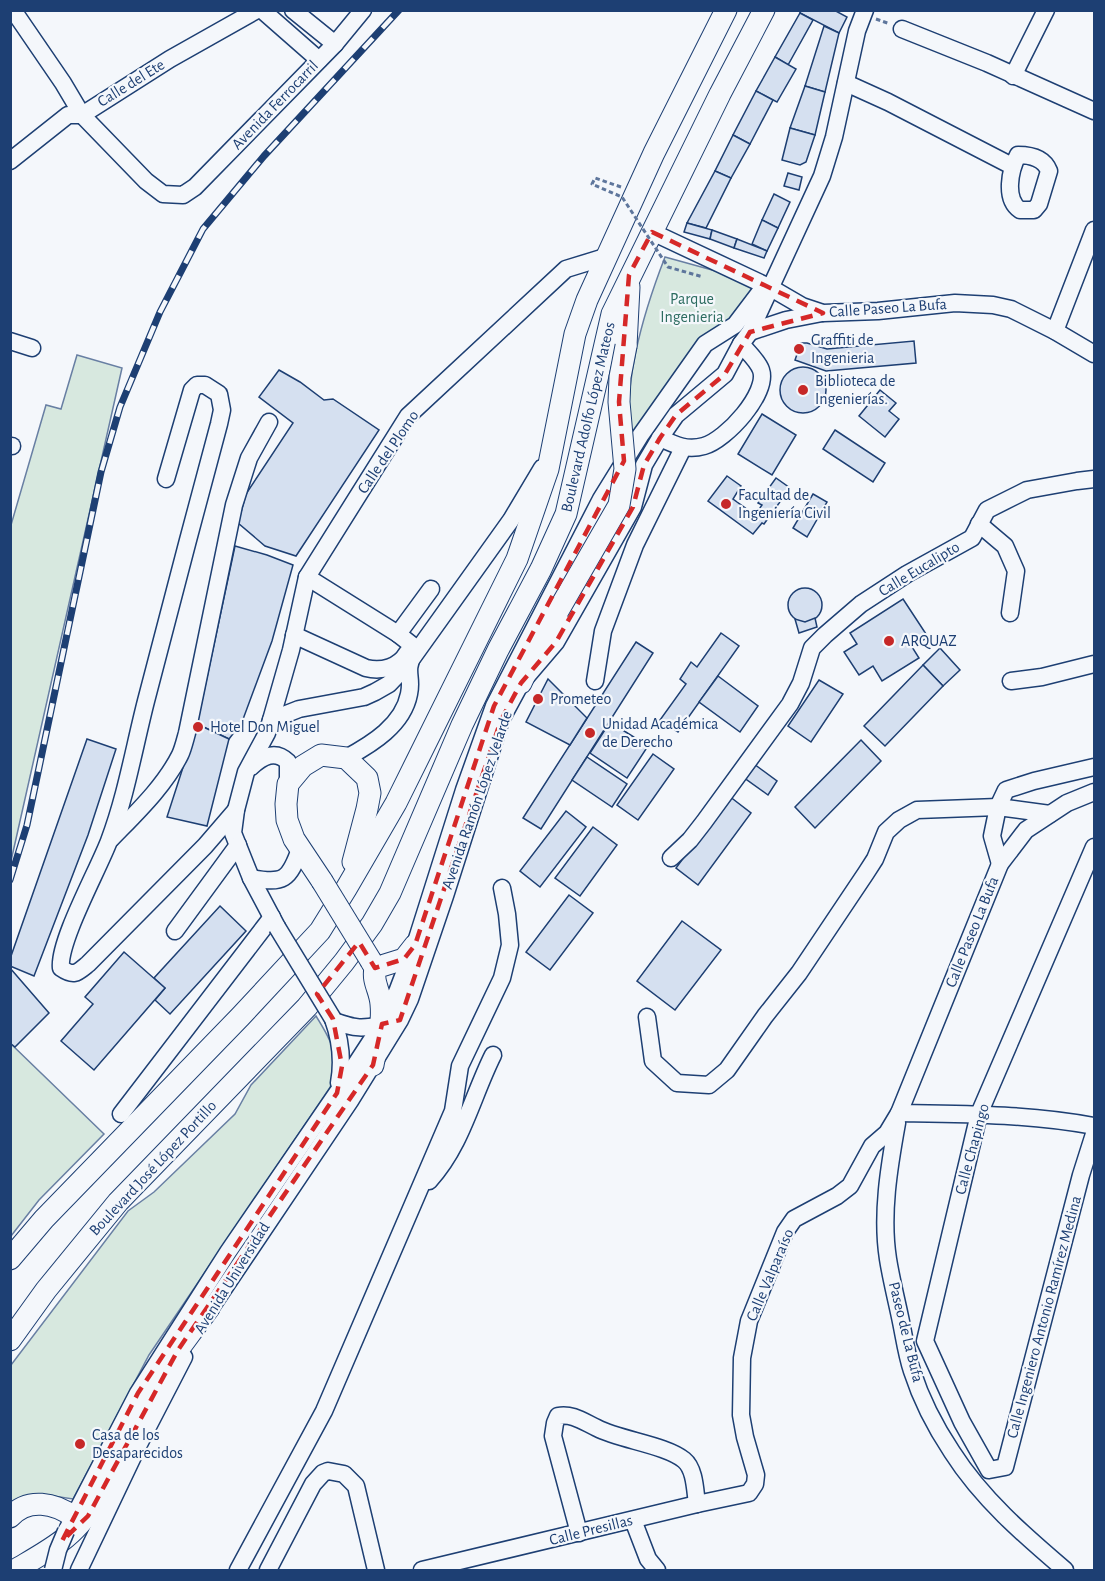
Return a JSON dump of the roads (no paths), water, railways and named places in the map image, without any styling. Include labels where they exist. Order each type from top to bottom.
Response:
[{"type":"main road","name":"Boulevard Adolfo López Mateos","points":[[10,1259],[44,1219],[320,931],[396,803],[517,559],[542,490],[575,334],[605,257],[726,10]]},
{"type":"main road","name":"Boulevard Adolfo López Mateos","points":[[307,1007],[372,924],[390,893],[462,725],[541,569],[566,514],[612,314],[629,275],[764,10]]},
{"type":"main road","points":[[521,684],[539,644],[619,505],[625,469],[619,402],[620,377],[626,346],[629,275]]},
{"type":"main road","points":[[346,889],[368,809],[370,793],[367,778],[346,758],[321,755],[303,766],[288,784],[287,820],[300,849],[373,965],[373,979],[391,1022],[373,1065]]},
{"type":"main road","points":[[373,965],[404,959],[415,945]]},
{"type":"main road","name":"Boulevard José López Portillo","points":[[10,1340],[46,1290],[118,1202],[307,1007]]},
{"type":"main road","points":[[15,1570],[54,1548],[77,1529],[88,1516],[164,1373],[209,1308]]},
{"type":"main road","points":[[10,1517],[27,1505],[42,1504],[62,1508],[74,1516]]},
{"type":"street","name":"Calle del Ete","points":[[10,161],[68,115],[82,115],[170,59],[257,10]]},
{"type":"street","points":[[262,10],[319,60]]},
{"type":"street","points":[[293,10],[336,44]]},
{"type":"street","name":"Avenida Ferrocarril","points":[[82,115],[146,181],[163,194],[183,195],[195,187],[336,44],[363,10]]},
{"type":"street","points":[[1013,76],[1046,10]]},
{"type":"street","name":"Avenida Ramón López Velarde","points":[[403,996],[415,945],[464,790],[494,706],[601,499],[639,436],[705,344],[735,325],[767,287],[822,176],[862,12]]},
{"type":"street","name":"Avenida Ramón López Velarde","points":[[403,996],[445,896],[501,720],[521,684],[556,642],[633,507],[644,465],[660,438],[676,415],[724,374],[746,338],[816,173],[862,12]]},
{"type":"street","points":[[16,14],[82,115]]},
{"type":"street","points":[[10,33],[16,14]]},
{"type":"street","points":[[902,29],[987,63],[1095,111]]},
{"type":"street","points":[[846,83],[1012,166]]},
{"type":"street","points":[[1055,331],[1095,230]]},
{"type":"street","name":"Calle Paseo La Bufa","points":[[652,232],[802,306],[823,313],[979,303],[1011,309],[1095,354]]},
{"type":"street","name":"Calle del Plomo","points":[[271,720],[307,577],[408,416],[566,269],[605,257]]},
{"type":"street","points":[[660,438],[683,448],[702,447],[715,442],[729,430],[759,393],[762,380],[760,368],[746,338],[786,320],[823,313]]},
{"type":"street","points":[[10,341],[32,348]]},
{"type":"street","points":[[166,479],[192,390],[197,385],[205,385],[219,394],[222,410],[144,710],[127,786],[109,842],[71,928],[60,961],[61,968],[68,974],[77,973],[88,964],[205,846],[236,810]]},
{"type":"street","points":[[668,393],[676,415]]},
{"type":"street","points":[[109,842],[164,779],[180,755],[187,733],[234,505],[249,458],[269,422]]},
{"type":"street","points":[[595,681],[603,631],[635,544],[683,448]]},
{"type":"street","name":"Boulevard Adolfo López Mateos","points":[[271,720],[299,709],[364,696],[389,684],[408,664],[511,520],[551,452]]},
{"type":"street","name":"Calle Eucalipto","points":[[671,858],[690,840],[704,822],[790,704],[801,683],[812,648],[861,604],[972,538],[987,510],[1027,490],[1077,480],[1095,479]]},
{"type":"street","points":[[980,524],[1005,546],[1016,571],[1010,613]]},
{"type":"street","points":[[307,577],[398,634],[412,645],[414,653],[408,664],[410,693],[403,711],[384,735],[346,758]]},
{"type":"street","points":[[398,634],[431,589]]},
{"type":"street","points":[[294,635],[377,671],[404,659],[412,645]]},
{"type":"street","points":[[1011,681],[1042,677],[1095,664]]},
{"type":"street","points":[[271,720],[267,733],[246,772],[236,810],[234,833],[251,878],[274,922],[333,1020],[341,1049],[342,1066],[337,1093]]},
{"type":"street","points":[[246,772],[262,757],[282,756],[288,762],[288,784]]},
{"type":"street","points":[[1000,864],[992,836],[998,807],[1006,790],[1095,767]]},
{"type":"street","name":"Calle Paseo La Bufa","points":[[899,1113],[1000,864],[1026,830],[1067,803],[1095,792]]},
{"type":"street","points":[[647,1017],[653,1061],[677,1083],[709,1085],[728,1070],[765,1016],[799,973],[866,873],[886,832],[898,820],[917,810],[998,807],[1050,814]]},
{"type":"street","points":[[175,931],[238,845]]},
{"type":"street","name":"Calle Chapingo","points":[[1005,1467],[990,1470],[962,1422],[925,1341],[979,1114],[1093,848]]},
{"type":"street","points":[[251,878],[273,882],[286,876],[294,866],[300,849]]},
{"type":"street","points":[[238,1570],[324,1411],[453,1112],[460,1066],[502,978],[510,945],[502,888]]},
{"type":"street","points":[[121,1114],[274,922]]},
{"type":"street","name":"Avenida Universidad","points":[[53,1570],[58,1550],[74,1516],[138,1393],[228,1252],[337,1093],[391,1022],[403,996]]},
{"type":"street","points":[[333,1020],[349,1027],[363,1029],[391,1022]]},
{"type":"street","points":[[418,1192],[439,1170],[454,1145],[468,1119],[493,1055]]},
{"type":"street","name":"Avenida Universidad","points":[[79,1570],[138,1446],[209,1308],[373,1065]]},
{"type":"street","points":[[899,1113],[979,1114],[1059,1119],[1095,1126]]},
{"type":"street","name":"Calle Valparaíso","points":[[755,1484],[756,1475],[741,1415],[742,1358],[749,1322],[766,1277],[785,1232],[794,1219],[837,1196],[850,1186],[872,1146],[887,1133],[899,1113]]},
{"type":"street","name":"Paseo de La Bufa","points":[[899,1113],[889,1175],[886,1233],[888,1258],[912,1370],[937,1426],[953,1454],[972,1479],[1014,1527],[1065,1570]]},
{"type":"street","name":"Calle Ingeniero Antonio Ramírez Medina","points":[[1005,1467],[1081,1175],[1095,1134]]},
{"type":"street","points":[[579,1533],[553,1436],[558,1416],[567,1414],[604,1432],[674,1454],[686,1461],[692,1472],[697,1504]]},
{"type":"street","points":[[268,1570],[313,1484],[322,1473],[328,1471],[344,1474],[356,1486],[376,1570]]},
{"type":"street","name":"Calle Presillas","points":[[422,1570],[749,1493],[755,1484]]},
{"type":"street","points":[[633,1520],[648,1559],[657,1570]]},
{"type":"railway","points":[[10,880],[27,825],[101,472],[120,407],[160,312],[203,229],[264,156],[399,10]]},
{"type":"place","name":"Graffiti de Ingenieria","points":[[799,349]]},
{"type":"place","name":"Biblioteca de Ingenierías.","points":[[803,390]]},
{"type":"place","name":"Facultad de Ingeniería Civil","points":[[726,504]]},
{"type":"place","name":"ARQUAZ","points":[[889,641]]},
{"type":"place","name":"Prometeo","points":[[538,699]]},
{"type":"place","name":"Hotel Don Miguel","points":[[198,727]]},
{"type":"place","name":"Unidad Académica de Derecho","points":[[590,733]]},
{"type":"place","name":"Casa de los Desaparecidos","points":[[80,1444]]},
{"type":"park label","name":"Parque Ingenieria","points":[[692,308]]}]
